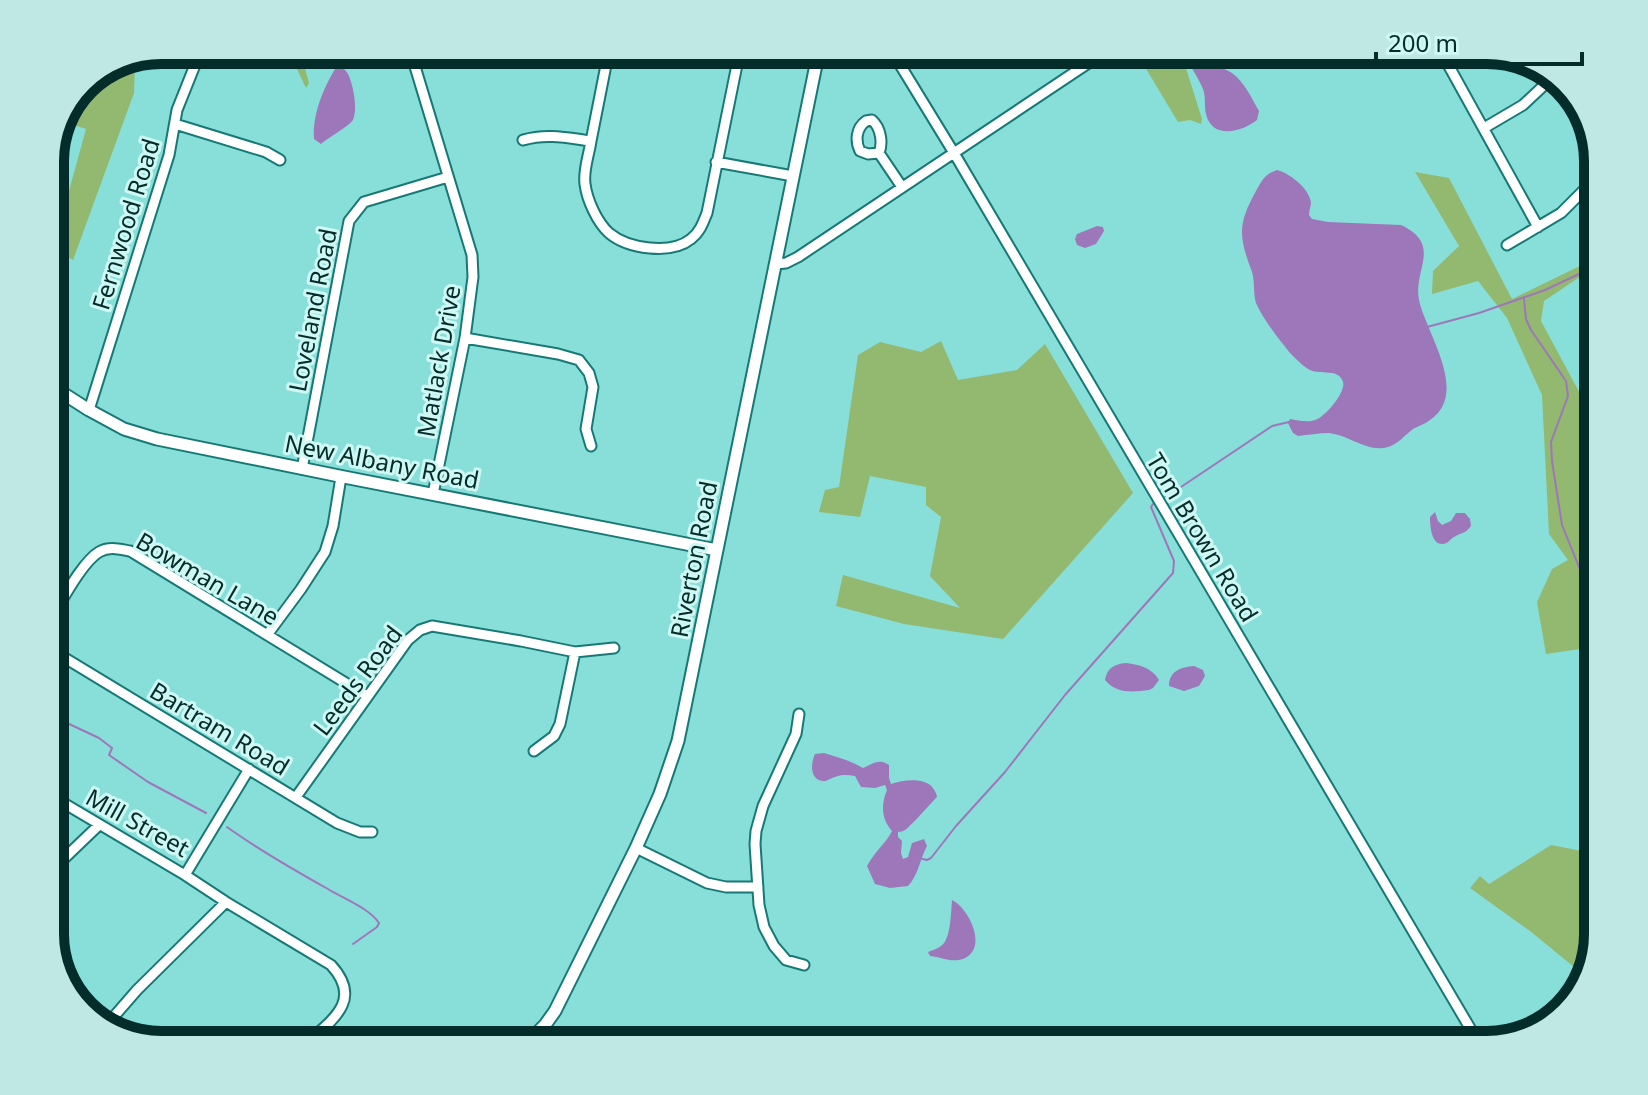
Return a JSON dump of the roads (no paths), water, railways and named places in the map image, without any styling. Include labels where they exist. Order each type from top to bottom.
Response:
[{"type":"main road","name":"Riverton Road","points":[[539,1031],[555,1011],[636,848],[660,794],[678,741],[816,64]]},
{"type":"main road","name":"New Albany Road","points":[[64,394],[124,429],[194,447],[717,550]]},
{"type":"street","name":"Fernwood Road","points":[[89,410],[169,155],[185,87],[195,64]]},
{"type":"street","name":"Matlack Drive","points":[[414,64],[472,255],[473,277],[465,338],[433,494]]},
{"type":"street","points":[[606,64],[585,175],[588,197],[600,223],[610,233],[621,240],[658,248],[672,247],[692,238],[702,227],[737,64]]},
{"type":"street","name":"Tom Brown Road","points":[[900,64],[1472,1031]]},
{"type":"street","points":[[775,264],[798,257],[1087,64]]},
{"type":"street","points":[[1448,64],[1538,227]]},
{"type":"street","points":[[1484,128],[1523,105],[1546,84]]},
{"type":"street","points":[[175,124],[266,152],[280,160]]},
{"type":"street","points":[[523,140],[552,135],[591,141]]},
{"type":"street","points":[[879,153],[902,187]]},
{"type":"street","points":[[716,162],[793,176]]},
{"type":"street","name":"Loveland Road","points":[[302,469],[349,221],[364,202],[448,177]]},
{"type":"street","points":[[1507,245],[1561,213],[1584,190]]},
{"type":"street","points":[[465,338],[579,360],[589,373],[593,387],[586,429],[591,446]]},
{"type":"street","points":[[267,635],[325,552],[341,477]]},
{"type":"street","name":"Bowman Lane","points":[[64,598],[85,565],[99,551],[114,547],[130,551],[367,696]]},
{"type":"street","name":"Leeds Road","points":[[296,797],[408,640],[426,627],[575,652],[614,648]]},
{"type":"street","points":[[534,751],[554,736],[560,724],[575,652]]},
{"type":"street","name":"Bartram Road","points":[[64,657],[345,827],[372,832]]},
{"type":"street","points":[[799,714],[796,734],[763,806],[756,831],[759,905],[764,927],[786,960],[804,965]]},
{"type":"street","name":"Mill Street","points":[[64,804],[185,875],[249,769]]},
{"type":"street","points":[[64,859],[99,825]]},
{"type":"street","points":[[636,848],[707,883],[726,887],[758,887]]},
{"type":"street","points":[[185,875],[331,965],[341,977],[346,992],[342,1008],[320,1031]]},
{"type":"street","points":[[112,1018],[226,902]]},
{"type":"waterway","points":[[1427,327],[1545,290],[1584,269]]},
{"type":"waterway","points":[[1524,299],[1526,319],[1531,330],[1566,381],[1568,396],[1551,442],[1552,461],[1562,525],[1581,572],[1584,591]]},
{"type":"waterway","points":[[1163,499],[1272,426],[1289,422]]},
{"type":"waterway","points":[[919,858],[931,858],[1005,772],[1065,695],[1173,573],[1174,561],[1151,507],[1153,504]]},
{"type":"waterway","points":[[64,722],[99,738],[112,748],[109,755],[148,782],[206,813]]},
{"type":"waterway","points":[[227,827],[375,918],[379,923],[377,927],[353,944]]}]
